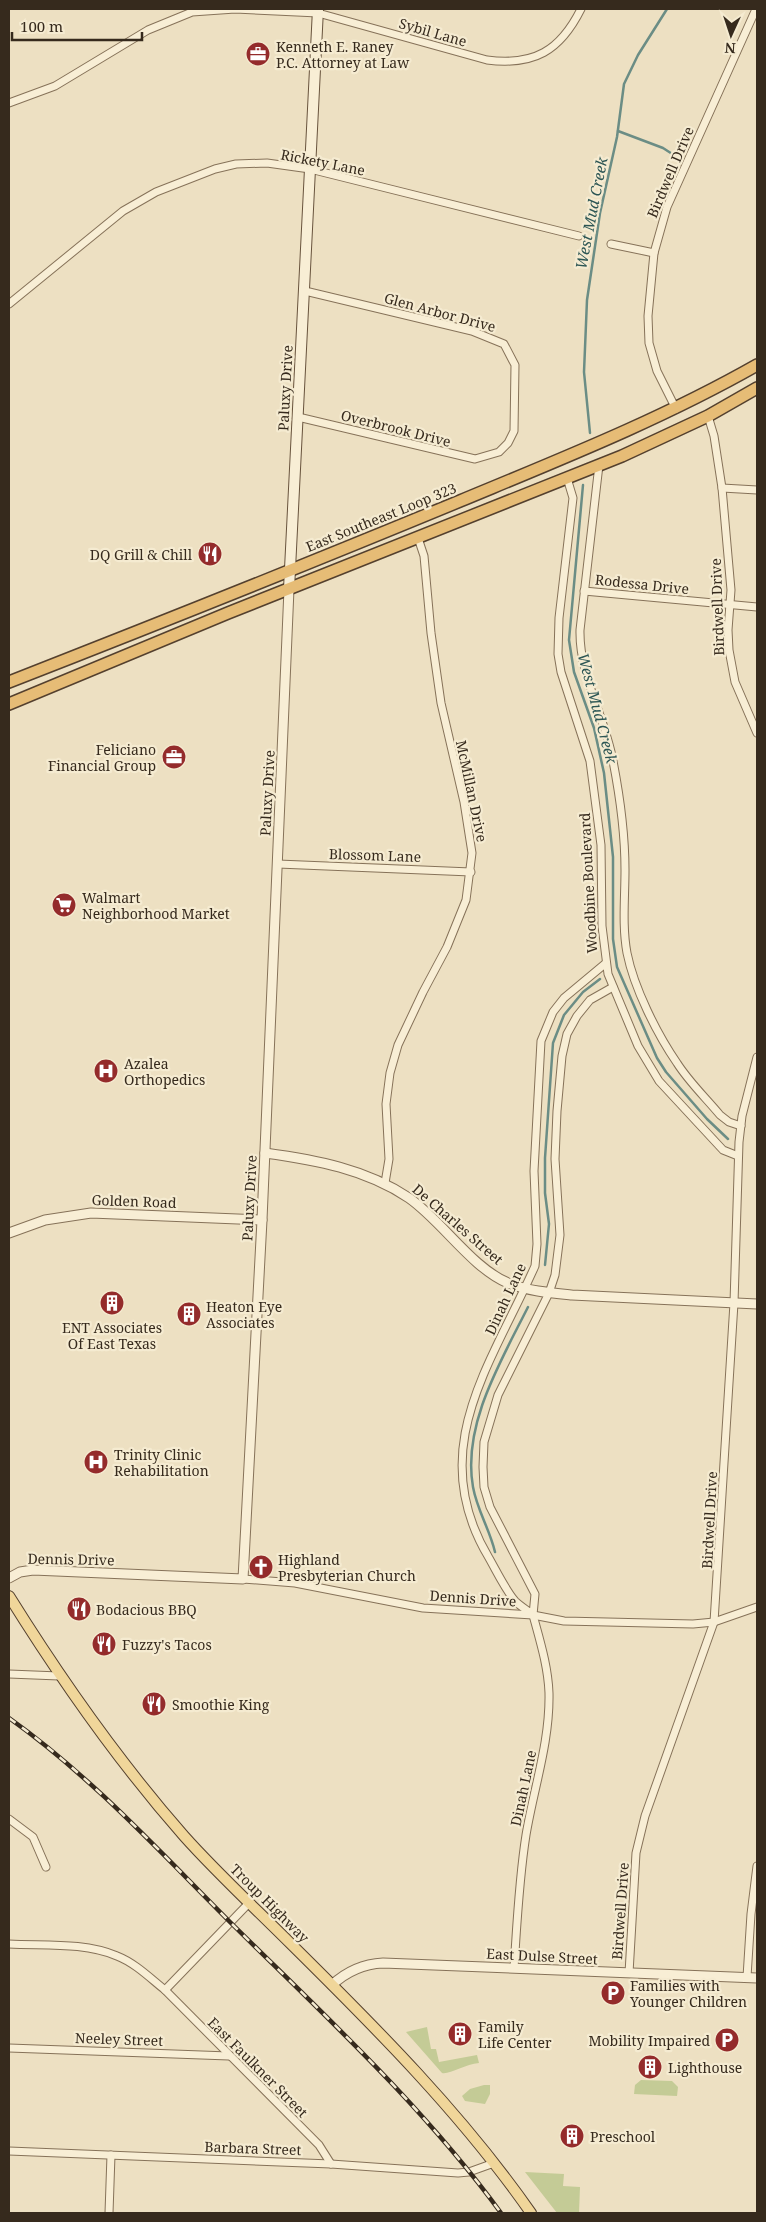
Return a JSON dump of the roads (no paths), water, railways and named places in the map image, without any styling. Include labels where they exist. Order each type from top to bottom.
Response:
[{"type":"highway","name":"East Southeast Loop 323","points":[[9,682],[290,571],[585,449],[676,409],[757,365]]},
{"type":"highway","points":[[9,704],[289,589],[600,465],[708,416],[757,388]]},
{"type":"main road","name":"Paluxy Drive","points":[[289,589],[318,11]]},
{"type":"main road","name":"Troup Highway","points":[[9,1596],[59,1676],[127,1768],[185,1837],[440,2097],[531,2213]]},
{"type":"street","name":"Sybil Lane","points":[[9,103],[55,86],[148,30],[184,12],[235,9],[318,11],[487,60],[509,63],[522,62],[546,52],[566,35],[581,9]]},
{"type":"street","name":"Birdwell Drive","points":[[676,409],[657,371],[649,343],[648,316],[654,253],[667,207],[756,9]]},
{"type":"street","name":"Rickety Lane","points":[[9,304],[123,211],[156,192],[215,169],[236,164],[266,163],[310,169],[579,236]]},
{"type":"street","points":[[611,244],[654,253]]},
{"type":"street","name":"Glen Arbor Drive","points":[[305,291],[472,331],[504,344],[515,365],[514,431],[508,443],[499,452],[488,456]]},
{"type":"street","name":"Birdwell Drive","points":[[708,416],[714,436],[722,488],[731,590],[728,630],[732,670],[743,704],[757,730]]},
{"type":"street","name":"Overbrook Drive","points":[[298,417],[464,458],[475,459],[488,456]]},
{"type":"street","points":[[600,465],[584,591],[581,650],[586,676],[602,719],[613,761],[623,827],[625,870],[624,928],[630,964],[651,1014],[677,1064],[720,1115],[729,1122],[741,1126]]},
{"type":"street","name":"Woodbine Boulevard","points":[[567,478],[573,498],[559,618],[558,654],[561,672],[590,761],[601,845],[602,926],[606,963],[613,987],[638,1046],[659,1080],[723,1150],[738,1156]]},
{"type":"street","points":[[722,488],[757,490]]},
{"type":"street","name":"McMillan Drive","points":[[384,1184],[389,1159],[386,1104],[390,1073],[398,1045],[459,920],[466,900],[471,872],[471,834],[441,704],[431,633],[424,556],[418,538]]},
{"type":"street","name":"Paluxy Drive","points":[[244,1579],[262,1220],[289,589]]},
{"type":"street","name":"Rodessa Drive","points":[[584,591],[729,606],[757,607]]},
{"type":"street","name":"Blossom Lane","points":[[278,864],[471,872]]},
{"type":"street","name":"Dinah Lane","points":[[533,1615],[515,1601],[477,1538],[467,1512],[462,1484],[461,1455],[468,1420],[476,1394],[535,1266],[537,1244],[534,1171],[541,1041],[553,1012],[564,998],[606,963]]},
{"type":"street","name":"Dinah Lane","points":[[514,1968],[520,1874],[532,1801],[545,1746],[549,1715],[546,1660],[533,1615],[535,1594],[490,1507],[484,1488],[484,1442],[498,1395],[549,1293],[555,1275],[560,1235],[555,1159],[562,1056],[567,1034],[583,1007],[597,995],[613,987]]},
{"type":"street","name":"Birdwell Drive","points":[[629,1973],[633,1891],[638,1844],[655,1786],[693,1688],[714,1622],[734,1302],[738,1156],[741,1126],[754,1082],[757,1057]]},
{"type":"street","name":"De Charles Street","points":[[265,1153],[323,1162],[347,1168],[384,1184],[410,1199],[483,1267],[508,1283],[549,1293],[757,1304]]},
{"type":"street","name":"Golden Road","points":[[9,1232],[44,1220],[91,1212],[262,1220]]},
{"type":"street","name":"Dennis Drive","points":[[9,1578],[20,1572],[33,1570],[244,1579],[295,1583],[432,1610],[533,1615],[564,1621],[655,1625],[714,1622],[757,1607]]},
{"type":"street","points":[[9,1674],[59,1676]]},
{"type":"street","points":[[9,1819],[32,1837],[46,1867]]},
{"type":"street","points":[[747,1977],[751,1914],[757,1866]]},
{"type":"street","points":[[165,1990],[249,1903]]},
{"type":"street","name":"East Faulkner Street","points":[[9,1944],[95,1948],[119,1957],[142,1971],[165,1990],[319,2145],[331,2164]]},
{"type":"street","name":"East Dulse Street","points":[[332,1985],[344,1974],[371,1964],[757,1978]]},
{"type":"street","name":"Neeley Street","points":[[9,2048],[229,2056]]},
{"type":"street","name":"Barbara Street","points":[[9,2151],[331,2164],[458,2173],[469,2172],[494,2164]]},
{"type":"street","points":[[109,2213],[111,2155]]},
{"type":"waterway","name":"West Mud Creek","points":[[590,433],[584,372],[587,300],[600,213],[617,137],[624,84],[638,55],[667,9]]},
{"type":"waterway","points":[[618,131],[663,148],[680,159]]},
{"type":"waterway","name":"West Mud Creek","points":[[583,485],[569,640],[574,672],[594,728],[604,773],[613,857],[613,939],[617,967],[657,1058],[666,1072],[707,1119],[728,1139]]},
{"type":"waterway","points":[[545,1265],[549,1224],[545,1193],[545,1158],[553,1043],[564,1015],[583,992],[600,979]]},
{"type":"waterway","points":[[495,1552],[477,1504],[473,1487],[471,1464],[473,1440],[486,1394],[506,1349],[528,1307]]},
{"type":"railway","points":[[9,1718],[69,1765],[97,1790],[337,2027],[439,2136],[501,2213]]},
{"type":"place","name":"Kenneth E. Raney P.C. Attorney at Law","points":[[258,54]]},
{"type":"place","name":"DQ Grill & Chill","points":[[210,554]]},
{"type":"place","name":"Feliciano Financial Group","points":[[174,757]]},
{"type":"place","name":"Walmart Neighborhood Market","points":[[64,905]]},
{"type":"place","name":"Azalea Orthopedics","points":[[106,1071]]},
{"type":"place","name":"ENT Associates Of East Texas","points":[[112,1303]]},
{"type":"place","name":"Heaton Eye Associates","points":[[189,1314]]},
{"type":"place","name":"Trinity Clinic Rehabilitation","points":[[96,1462]]},
{"type":"place","name":"Highland Presbyterian Church","points":[[261,1567]]},
{"type":"place","name":"Bodacious BBQ","points":[[79,1609]]},
{"type":"place","name":"Fuzzy's Tacos","points":[[104,1644]]},
{"type":"place","name":"Smoothie King","points":[[154,1704]]},
{"type":"place","name":"Families with Younger Children","points":[[613,1993]]},
{"type":"place","name":"Family Life Center","points":[[460,2034]]},
{"type":"place","name":"Mobility Impaired","points":[[727,2040]]},
{"type":"place","name":"Lighthouse","points":[[650,2067]]},
{"type":"place","name":"Preschool","points":[[572,2136]]}]
